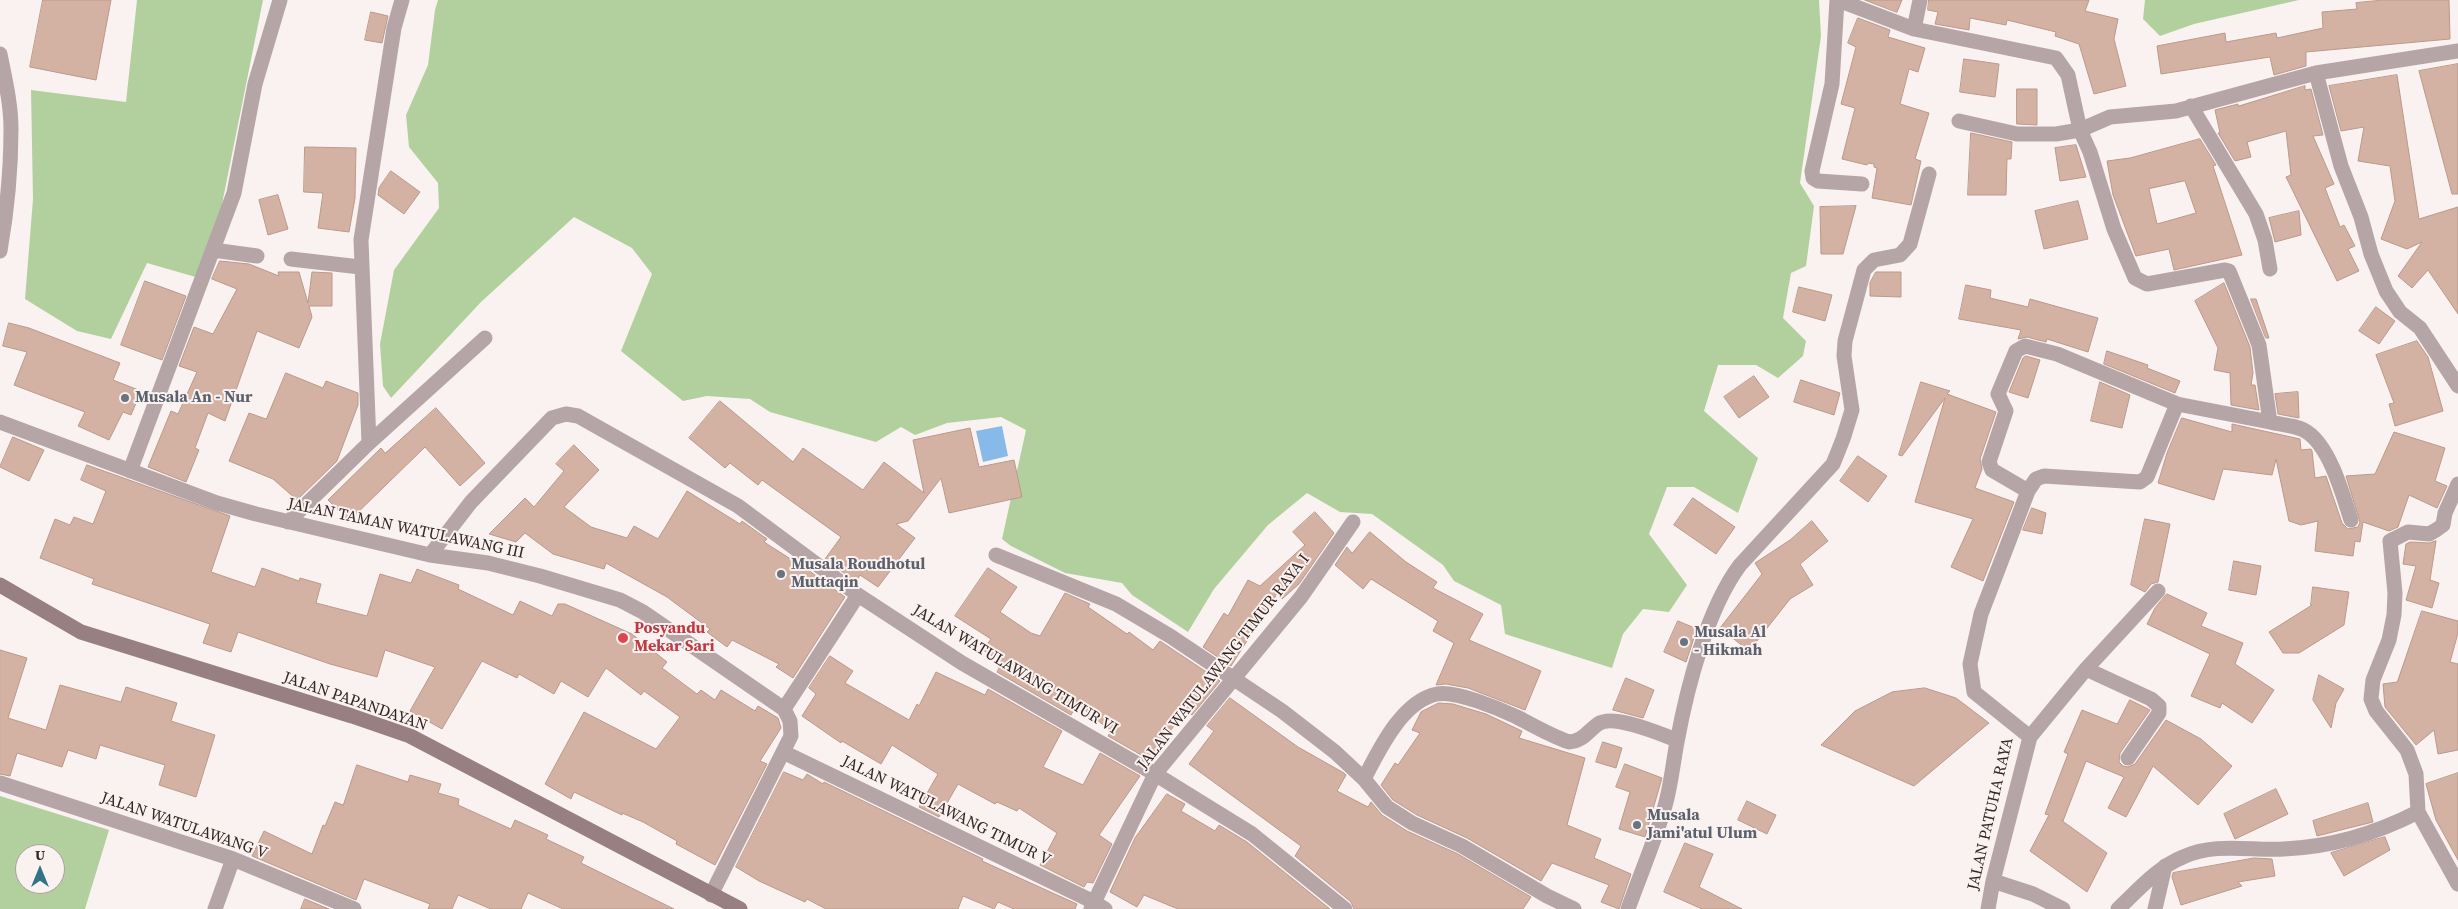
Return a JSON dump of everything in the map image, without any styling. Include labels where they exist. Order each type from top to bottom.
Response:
[{"type":"main road","name":"JALAN PAPANDAYAN","points":[[0,585],[81,632],[352,716],[410,736],[740,909]]},
{"type":"street","points":[[130,471],[234,193],[255,84],[280,0]]},
{"type":"street","points":[[369,444],[367,361],[360,267],[361,240],[394,28],[402,0]]},
{"type":"street","points":[[1862,184],[1818,181],[1813,178],[1812,171],[1832,84],[1838,0],[1914,30],[2056,58],[2068,76],[2080,130],[2090,152],[2114,229],[2138,282],[2147,284],[2225,270],[2231,274],[2259,345],[2270,422]]},
{"type":"street","points":[[1914,30],[1920,0]]},
{"type":"street","points":[[1959,122],[2002,132],[2025,135],[2080,130],[2110,117],[2176,111],[2316,73],[2458,52]]},
{"type":"street","points":[[0,54],[9,100],[11,128],[9,184],[0,252]]},
{"type":"street","points":[[2316,73],[2341,166],[2361,217],[2371,254],[2386,291],[2400,312],[2420,328],[2458,386]]},
{"type":"street","points":[[2192,106],[2256,214],[2265,240],[2270,269]]},
{"type":"street","points":[[1628,909],[1666,804],[1677,740],[1692,678],[1711,621],[1729,580],[1833,464],[1852,410],[1844,356],[1845,341],[1864,270],[1874,260],[1900,255],[1906,251],[1910,244],[1929,174]]},
{"type":"street","points":[[213,250],[257,256]]},
{"type":"street","points":[[291,260],[360,267]]},
{"type":"street","points":[[288,522],[369,444],[485,338]]},
{"type":"street","points":[[2177,404],[2144,480],[2044,476],[2036,479],[2028,491],[1992,470],[1990,462],[2006,411],[1998,394],[2016,351],[2025,346],[2057,354],[2177,404],[2305,430],[2315,438],[2330,465],[2351,520]]},
{"type":"street","name":"JALAN WATULAWANG TIMUR VI","points":[[430,555],[471,502],[552,418],[566,414],[578,416],[709,488],[770,528],[858,595],[962,663],[1154,774],[1252,834],[1345,909]]},
{"type":"street","name":"JALAN TAMAN WATULAWANG III","points":[[0,422],[217,503],[288,522],[430,555],[488,563],[540,576],[620,600],[643,612],[784,709]]},
{"type":"street","points":[[2458,484],[2445,513],[2443,525],[2429,534],[2408,532],[2390,541],[2395,593],[2394,616],[2389,640],[2373,680],[2371,699],[2376,711],[2407,750],[2416,774],[2418,812],[2458,884]]},
{"type":"street","name":"JALAN PATUHA RAYA","points":[[1988,909],[1993,881],[2030,737],[1974,692],[1970,664],[1981,614],[2028,491]]},
{"type":"street","name":"JALAN WATULAWANG TIMUR RAYA I","points":[[1097,907],[1154,774],[1234,679],[1300,596],[1353,522]]},
{"type":"street","points":[[996,555],[1116,604],[1170,636],[1282,711],[1335,752],[1364,779],[1387,807],[1412,823],[1462,846],[1547,896],[1574,909]]},
{"type":"street","points":[[2030,737],[2086,669],[2158,591]]},
{"type":"street","points":[[711,895],[791,736],[790,721],[784,709],[858,595]]},
{"type":"street","points":[[2086,669],[2151,699],[2159,706],[2159,713],[2128,758]]},
{"type":"street","points":[[1364,779],[1380,747],[1411,707],[1437,694],[1449,693],[1505,712],[1569,742],[1578,742],[1599,723],[1608,721],[1628,724],[1677,740]]},
{"type":"street","name":"JALAN WATULAWANG TIMUR V","points":[[783,752],[1097,907]]},
{"type":"street","name":"JALAN WATULAWANG V","points":[[0,783],[234,859],[354,909]]},
{"type":"street","points":[[2118,909],[2165,866],[2200,850],[2229,848],[2283,849],[2332,844],[2383,830],[2418,812]]},
{"type":"street","points":[[216,909],[234,859]]},
{"type":"street","points":[[2155,909],[2165,866]]},
{"type":"street","points":[[1993,881],[2033,894],[2063,909]]},
{"type":"green space","points":[[137,0],[263,0],[219,219],[199,278],[147,263],[111,339],[77,331],[25,299],[33,199],[31,90],[126,102]]},
{"type":"green space","points":[[438,0],[1819,0],[1821,36],[1800,183],[1814,206],[1806,266],[1791,273],[1783,318],[1806,341],[1803,356],[1778,378],[1756,365],[1718,365],[1704,411],[1758,458],[1738,513],[1694,487],[1667,487],[1649,534],[1687,585],[1669,612],[1643,609],[1623,634],[1612,668],[1505,634],[1501,605],[1454,581],[1443,565],[1372,514],[1340,512],[1307,493],[1268,525],[1214,589],[1188,632],[1132,595],[1122,583],[1065,573],[1011,546],[1002,539],[1026,430],[1001,417],[947,423],[915,435],[901,427],[876,442],[770,412],[750,399],[707,396],[683,401],[621,351],[652,274],[632,248],[574,217],[481,302],[391,398],[383,386],[380,344],[394,270],[439,208],[438,183],[409,147],[406,115],[428,65]]},
{"type":"green space","points":[[2145,0],[2299,0],[2194,24],[2160,36],[2143,19]]},
{"type":"green space","points":[[0,796],[109,830],[85,909],[0,909]]},
{"type":"water","points":[[1002,426],[1008,456],[983,462],[976,431]]},
{"type":"building","points":[[43,0],[111,0],[96,80],[30,67]]},
{"type":"building","points":[[1865,0],[1902,0],[1897,12]]},
{"type":"building","points":[[1929,0],[2089,0],[2085,11],[2118,19],[2114,39],[2126,86],[2094,94],[2079,44],[2055,36],[2056,32],[2007,20],[2006,25],[1970,18],[1969,30],[1935,24],[1938,12],[1928,10]]},
{"type":"building","points":[[2384,0],[2449,0],[2450,39],[2306,52],[2306,66],[2274,75],[2270,57],[2161,74],[2157,46],[2225,33],[2226,42],[2276,33],[2277,38],[2323,28],[2322,12],[2357,9],[2356,3]]},
{"type":"building","points":[[371,12],[388,16],[382,43],[365,40]]},
{"type":"building","points":[[1858,18],[1890,30],[1888,37],[1925,48],[1918,72],[1909,69],[1900,104],[1929,113],[1915,159],[1921,161],[1911,205],[1872,198],[1877,168],[1874,167],[1874,164],[1868,163],[1867,165],[1842,159],[1855,108],[1841,104],[1856,47],[1848,43]]},
{"type":"building","points":[[1964,59],[1999,64],[1995,97],[1960,92]]},
{"type":"building","points":[[2458,64],[2458,194],[2452,194],[2419,71]]},
{"type":"building","points":[[2397,75],[2419,219],[2458,207],[2458,314],[2428,270],[2412,288],[2398,276],[2422,242],[2407,249],[2381,239],[2395,201],[2390,166],[2358,161],[2364,127],[2341,131],[2329,86]]},
{"type":"building","points":[[2305,86],[2305,90],[2311,89],[2323,135],[2313,136],[2334,184],[2325,188],[2340,227],[2344,225],[2355,246],[2348,249],[2359,271],[2337,281],[2286,177],[2291,175],[2286,131],[2247,142],[2251,157],[2235,161],[2218,133],[2220,133],[2215,110],[2238,104],[2238,106]]},
{"type":"building","points":[[2017,89],[2037,89],[2037,125],[2017,124]]},
{"type":"building","points":[[1971,133],[2012,142],[2011,159],[2007,159],[2006,195],[1968,195]]},
{"type":"building","points":[[2200,139],[2216,165],[2213,166],[2242,255],[2174,270],[2169,249],[2136,256],[2113,195],[2107,161],[2130,158]],"holes":[[[2185,181],[2196,213],[2157,224],[2149,189]]]},
{"type":"building","points":[[2076,145],[2086,177],[2060,181],[2055,148]]},
{"type":"building","points":[[305,147],[356,148],[355,198],[349,232],[318,228],[323,193],[304,192]]},
{"type":"building","points":[[391,171],[420,192],[404,214],[378,195],[379,188]]},
{"type":"building","points":[[278,195],[288,229],[268,235],[259,200]]},
{"type":"building","points":[[2078,201],[2088,239],[2044,249],[2035,211]]},
{"type":"building","points":[[1856,206],[1843,254],[1821,254],[1820,207]]},
{"type":"building","points":[[2299,211],[2301,235],[2275,242],[2269,218]]},
{"type":"building","points":[[220,261],[249,264],[279,276],[278,272],[299,272],[308,303],[312,272],[332,273],[332,306],[309,306],[312,317],[299,348],[257,331],[225,421],[208,413],[195,448],[199,450],[186,482],[148,467],[171,411],[178,414],[197,372],[179,366],[194,327],[213,334],[237,289],[212,279]]},
{"type":"building","points":[[1876,272],[1901,272],[1901,297],[1870,296],[1870,283]]},
{"type":"building","points":[[145,281],[186,296],[162,360],[121,345]]},
{"type":"building","points":[[2224,283],[2250,347],[2253,373],[2251,385],[2255,385],[2259,410],[2231,405],[2230,373],[2214,370],[2218,348],[2195,301]]},
{"type":"building","points":[[1966,285],[1991,290],[1990,298],[2028,307],[2030,299],[2098,318],[2088,352],[2047,339],[2046,342],[2027,337],[2018,339],[2021,330],[1959,319]]},
{"type":"building","points":[[1799,287],[1832,295],[1825,321],[1793,312]]},
{"type":"building","points":[[2251,299],[2256,299],[2269,338],[2266,338]]},
{"type":"building","points":[[2376,307],[2395,321],[2379,344],[2359,331]]},
{"type":"building","points":[[9,323],[29,328],[120,363],[113,380],[141,391],[131,415],[123,412],[109,440],[78,426],[85,412],[14,385],[27,352],[3,346]]},
{"type":"building","points":[[2417,341],[2428,357],[2443,411],[2395,426],[2389,404],[2394,403],[2376,355]]},
{"type":"building","points":[[2107,351],[2148,365],[2147,368],[2180,381],[2175,393],[2104,364]]},
{"type":"building","points":[[2026,356],[2040,360],[2028,398],[2009,392],[2023,358]]},
{"type":"building","points":[[286,373],[323,388],[326,381],[358,393],[358,405],[337,461],[297,500],[273,479],[229,461],[249,413],[266,419]]},
{"type":"building","points":[[1754,376],[1769,397],[1739,418],[1724,397]]},
{"type":"building","points":[[1801,380],[1840,393],[1834,415],[1794,402]]},
{"type":"building","points":[[1921,382],[1950,391],[1947,394],[1996,412],[1980,459],[1982,469],[1975,488],[2014,502],[1983,581],[1951,567],[1973,519],[1915,502],[1945,398],[1902,456],[1899,455]]},
{"type":"building","points":[[2100,382],[2130,395],[2122,428],[2091,421]]},
{"type":"building","points":[[2298,392],[2299,418],[2278,414],[2275,394]]},
{"type":"building","points":[[720,401],[793,462],[803,448],[863,490],[884,462],[924,493],[913,440],[970,428],[979,467],[1014,460],[1022,497],[949,513],[941,478],[908,521],[896,524],[915,538],[878,587],[860,575],[856,582],[825,559],[841,537],[762,480],[758,485],[730,463],[725,468],[689,438]]},
{"type":"building","points":[[436,408],[485,463],[460,486],[425,447],[349,521],[328,500],[381,448],[385,453]]},
{"type":"building","points":[[2182,418],[2232,432],[2232,424],[2300,439],[2301,450],[2311,449],[2312,451],[2315,478],[2326,476],[2342,523],[2348,529],[2358,527],[2360,522],[2346,476],[2375,474],[2394,432],[2445,448],[2435,481],[2447,486],[2437,508],[2409,495],[2398,527],[2389,531],[2363,522],[2360,542],[2355,541],[2353,556],[2315,551],[2318,521],[2301,525],[2289,521],[2276,459],[2272,475],[2223,469],[2214,500],[2158,483],[2167,453]]},
{"type":"building","points":[[13,437],[44,450],[29,481],[0,467]]},
{"type":"building","points":[[574,445],[599,470],[564,507],[591,527],[627,538],[634,526],[658,539],[687,491],[740,524],[742,521],[767,539],[764,542],[808,570],[845,597],[793,678],[776,667],[779,664],[732,640],[727,647],[707,632],[710,629],[667,597],[606,563],[604,569],[553,554],[525,533],[516,542],[489,534],[525,498],[534,507],[564,471],[556,464]]},
{"type":"building","points":[[1858,456],[1887,476],[1868,502],[1840,481]]},
{"type":"building","points":[[87,465],[230,516],[211,572],[255,587],[262,568],[299,581],[300,578],[321,584],[316,603],[367,616],[380,574],[411,583],[417,569],[459,585],[458,589],[513,615],[520,601],[552,616],[558,604],[565,604],[632,634],[667,662],[662,668],[697,694],[701,690],[715,700],[721,690],[755,711],[758,706],[778,718],[781,728],[760,761],[767,764],[715,865],[676,844],[677,841],[643,822],[622,813],[622,815],[574,792],[571,799],[545,784],[584,712],[656,749],[680,717],[644,691],[641,695],[606,668],[588,697],[561,681],[554,694],[519,674],[517,678],[482,661],[442,729],[410,711],[435,667],[385,650],[377,677],[330,664],[238,632],[231,652],[203,643],[210,624],[92,584],[94,579],[40,558],[55,519],[70,525],[74,517],[93,524],[106,491],[81,480]]},
{"type":"building","points":[[1693,498],[1735,527],[1716,554],[1674,525]]},
{"type":"building","points":[[2032,508],[2046,513],[2042,534],[2023,530]]},
{"type":"building","points":[[1315,512],[1334,533],[1299,584],[1282,599],[1277,593],[1266,615],[1264,614],[1231,666],[1203,647],[1224,613],[1228,616],[1248,580],[1260,586],[1305,545],[1293,532]]},
{"type":"building","points":[[2145,519],[2170,524],[2158,582],[2151,584],[2145,592],[2131,585]]},
{"type":"building","points":[[1812,521],[1828,541],[1800,564],[1813,585],[1790,599],[1749,651],[1720,628],[1762,574],[1755,563],[1790,540]]},
{"type":"building","points":[[1370,532],[1406,562],[1437,582],[1433,588],[1483,614],[1469,640],[1541,671],[1525,710],[1468,688],[1446,684],[1436,685],[1454,643],[1433,631],[1438,621],[1371,579],[1363,589],[1335,565],[1347,547],[1352,553]]},
{"type":"building","points":[[2436,541],[2430,580],[2439,583],[2432,608],[2406,600],[2416,566],[2403,564],[2406,544],[2410,542],[2429,543]]},
{"type":"building","points":[[2234,561],[2261,566],[2256,595],[2229,590]]},
{"type":"building","points":[[988,568],[1017,587],[1000,612],[1031,633],[1040,636],[1065,593],[1090,604],[1088,607],[1127,634],[1129,632],[1153,650],[1160,641],[1220,681],[1192,715],[1185,710],[1150,760],[1108,736],[1111,731],[1077,704],[1071,715],[997,672],[1002,662],[983,650],[991,639],[955,616]]},
{"type":"building","points":[[2313,587],[2349,592],[2344,625],[2299,653],[2283,653],[2269,632],[2312,605]]},
{"type":"building","points":[[2167,594],[2207,613],[2201,626],[2243,643],[2235,664],[2274,690],[2252,723],[2222,703],[2220,708],[2191,696],[2210,654],[2147,624],[2155,608]]},
{"type":"building","points":[[2422,611],[2458,621],[2458,633],[2450,662],[2458,664],[2458,750],[2438,754],[2434,730],[2416,745],[2385,707],[2383,684],[2397,682]]},
{"type":"building","name":"Musala Al - Hikmah","points":[[1678,621],[1697,629],[1686,662],[1664,652]]},
{"type":"building","points":[[0,650],[27,658],[8,718],[46,730],[60,685],[121,702],[126,687],[177,703],[171,721],[215,735],[196,797],[159,785],[165,765],[100,745],[96,759],[68,750],[62,767],[17,753],[10,776],[0,774]]},
{"type":"building","points":[[830,656],[853,671],[845,683],[909,720],[917,704],[919,706],[936,672],[985,695],[988,689],[1062,731],[1043,767],[1083,785],[1100,753],[1140,776],[1099,835],[1112,844],[1093,883],[1087,882],[1084,887],[1040,865],[1057,833],[1019,808],[1017,811],[997,802],[995,804],[958,784],[939,817],[919,807],[938,774],[892,745],[881,764],[842,741],[841,743],[802,716],[816,694],[809,688]]},
{"type":"building","points":[[2319,675],[2344,689],[2336,703],[2331,728],[2313,700]]},
{"type":"building","points":[[1626,678],[1654,690],[1643,718],[1613,710]]},
{"type":"building","points":[[1925,688],[1956,698],[1989,723],[1914,786],[1821,745],[1855,711],[1892,692]]},
{"type":"building","points":[[1230,698],[1298,747],[1344,773],[1346,775],[1337,791],[1368,807],[1371,802],[1382,815],[1407,831],[1458,854],[1531,897],[1523,909],[1354,909],[1351,902],[1295,856],[1301,846],[1189,764],[1214,731],[1207,726]]},
{"type":"building","points":[[2130,700],[2150,710],[2120,753],[2119,762],[2123,766],[2128,767],[2135,764],[2166,720],[2201,739],[2232,766],[2198,805],[2153,766],[2126,817],[2108,808],[2124,777],[2086,761],[2063,821],[2061,820],[2107,853],[2087,892],[2030,851],[2049,815],[2045,814],[2068,754],[2064,752],[2082,710],[2117,724]]},
{"type":"building","points":[[1439,703],[1453,704],[1486,714],[1522,731],[1519,738],[1585,758],[1567,825],[1601,839],[1594,858],[1631,874],[1619,909],[1601,902],[1609,885],[1552,863],[1541,881],[1467,838],[1417,815],[1393,800],[1381,785],[1395,763],[1398,765],[1420,733],[1412,730],[1421,712]]},
{"type":"building","points":[[1603,742],[1622,748],[1616,768],[1596,762]]},
{"type":"building","points":[[1625,764],[1662,778],[1645,837],[1619,829],[1630,792],[1616,787]]},
{"type":"building","points":[[357,765],[408,782],[410,775],[441,784],[438,793],[459,799],[458,805],[511,829],[515,820],[548,835],[546,839],[584,857],[581,863],[674,909],[563,909],[528,893],[521,909],[491,909],[458,895],[452,909],[428,909],[430,904],[364,879],[356,900],[252,856],[264,831],[312,854],[323,825],[325,826],[335,802],[343,805]]},
{"type":"building","points":[[784,772],[803,780],[807,774],[823,784],[824,782],[983,859],[982,861],[1077,904],[1075,909],[1014,909],[998,902],[994,909],[963,896],[958,909],[826,909],[807,899],[805,902],[759,881],[736,867]]},
{"type":"building","points":[[2458,773],[2458,860],[2436,820],[2426,784]]},
{"type":"building","points":[[2276,789],[2288,814],[2235,839],[2224,814]]},
{"type":"building","points":[[1167,794],[1185,804],[1181,811],[1215,831],[1219,825],[1247,842],[1330,909],[1178,909],[1144,895],[1137,907],[1110,892],[1135,838]]},
{"type":"building","points":[[1747,801],[1776,815],[1767,834],[1738,820]]},
{"type":"building","points":[[2368,803],[2373,822],[2317,836],[2313,821]]},
{"type":"building","points":[[2385,837],[2390,850],[2344,876],[2331,853]]},
{"type":"building","points":[[1685,843],[1713,854],[1699,887],[1742,909],[1702,909],[1664,892]]},
{"type":"building","points":[[2254,858],[2272,859],[2275,876],[2238,882],[2242,886],[2181,905],[2172,877],[2173,873]]},
{"type":"building","points":[[305,899],[329,909],[301,909]]},
{"type":"place","name":"Musala An - Nur","points":[[125,398]]},
{"type":"place","name":"Musala Roudhotul Muttaqin","points":[[781,574]]},
{"type":"place","name":"Posyandu Mekar Sari","points":[[623,638]]},
{"type":"place","name":"Musala Al - Hikmah","points":[[1684,642]]},
{"type":"place","name":"Musala Jami'atul Ulum","points":[[1637,825]]}]
